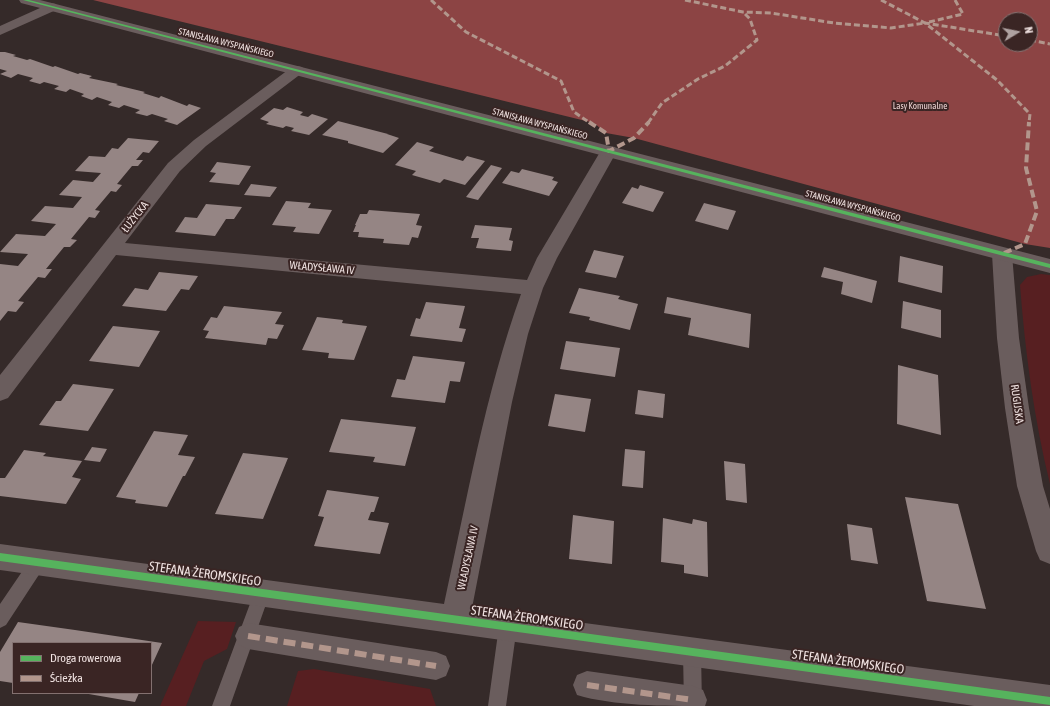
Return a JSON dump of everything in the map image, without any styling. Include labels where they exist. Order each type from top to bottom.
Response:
[{"type":"street","name":"STANISŁAWA WYSPIAŃSKIEGO","points":[[25,0],[1050,266]]},
{"type":"street","points":[[0,32],[51,7]]},
{"type":"street","name":"ŁUŻYCKA","points":[[0,392],[166,177],[184,157],[296,70]]},
{"type":"street","name":"WŁADYSŁAWA IV","points":[[455,619],[500,402],[517,334],[533,288],[547,258],[609,151]]},
{"type":"street","name":"WŁADYSŁAWA IV","points":[[111,248],[533,288]]},
{"type":"street","name":"RUGIJSKA","points":[[1002,254],[1008,338],[1017,408],[1030,486],[1050,551]]},
{"type":"street","name":"STEFANA ŻEROMSKIEGO","points":[[0,557],[1050,701]]},
{"type":"street","points":[[248,636],[436,666]]},
{"type":"street","points":[[587,685],[693,703]]},
{"type":"lane","points":[[0,619],[38,562]]},
{"type":"lane","points":[[221,706],[248,636],[262,593]]},
{"type":"lane","points":[[497,706],[508,626]]},
{"type":"lane","points":[[692,652],[693,703]]},
{"type":"shaded area","points":[[1041,274],[1050,275],[1050,484],[1039,435],[1031,385],[1020,285],[1027,277]]},
{"type":"shaded area","points":[[198,621],[236,622],[227,649],[204,661],[186,706],[160,706]]},
{"type":"shaded area","points":[[314,669],[430,689],[436,706],[287,706],[298,671]]},
{"type":"green space","name":"Lasy Komunalne","points":[[93,0],[1050,0],[1050,248],[1025,244],[634,138],[606,133],[594,123]]},
{"type":"building","points":[[0,52],[16,55],[13,56],[27,60],[30,59],[53,67],[55,66],[78,74],[80,73],[92,76],[89,78],[118,84],[116,85],[145,92],[143,93],[159,98],[161,96],[187,106],[189,104],[201,108],[177,125],[164,121],[168,119],[152,114],[147,116],[135,113],[140,110],[124,105],[119,108],[108,105],[112,102],[97,97],[92,100],[81,96],[84,94],[70,89],[66,92],[54,89],[59,86],[44,82],[40,84],[29,81],[33,78],[18,74],[11,78],[0,74],[7,71],[0,69]]},
{"type":"building","points":[[287,107],[303,112],[300,115],[308,117],[312,114],[328,119],[309,135],[291,131],[294,128],[286,126],[283,128],[266,124],[269,122],[260,119],[274,108],[283,110]]},
{"type":"building","points":[[338,121],[399,138],[383,153],[348,143],[348,141],[322,135]]},
{"type":"building","points":[[128,138],[159,141],[149,153],[143,152],[136,160],[143,160],[138,166],[132,166],[117,184],[122,185],[116,192],[111,191],[95,210],[100,211],[95,218],[89,217],[71,239],[77,240],[70,247],[64,247],[46,269],[52,269],[45,278],[38,277],[18,301],[24,302],[16,312],[8,311],[0,321],[0,264],[18,266],[28,254],[0,252],[16,234],[45,236],[56,224],[31,221],[45,206],[73,208],[82,197],[59,195],[73,180],[93,182],[101,173],[75,171],[89,156],[105,157],[112,148],[118,149]]},
{"type":"building","points":[[417,142],[434,147],[429,151],[463,161],[467,156],[485,161],[465,185],[444,179],[440,183],[412,175],[416,171],[395,165]]},
{"type":"building","points":[[217,162],[251,166],[239,185],[209,182],[216,173],[210,172]]},
{"type":"building","points":[[491,165],[502,168],[478,200],[466,197]]},
{"type":"building","points":[[522,169],[554,177],[552,180],[558,182],[549,196],[502,183],[511,171],[519,173]]},
{"type":"building","points":[[251,184],[277,187],[270,197],[244,195]]},
{"type":"building","points":[[640,185],[664,192],[653,212],[622,203],[632,187],[638,189]]},
{"type":"building","points":[[286,201],[311,203],[308,208],[332,210],[319,234],[293,232],[296,227],[272,225]]},
{"type":"building","points":[[704,203],[736,211],[728,230],[695,221]]},
{"type":"building","points":[[206,204],[242,207],[234,219],[226,219],[215,236],[175,232],[185,217],[197,218]]},
{"type":"building","points":[[369,210],[420,214],[416,225],[422,226],[418,238],[412,237],[409,245],[383,243],[384,239],[358,237],[359,232],[353,232],[355,225],[360,214],[367,214]]},
{"type":"building","points":[[475,225],[512,228],[509,240],[513,241],[511,251],[476,248],[479,238],[471,238]]},
{"type":"building","points":[[594,250],[624,256],[616,278],[585,272]]},
{"type":"building","points":[[900,256],[943,266],[942,293],[898,282]]},
{"type":"building","points":[[824,267],[877,281],[872,303],[841,294],[843,282],[821,277]]},
{"type":"building","points":[[159,272],[198,276],[189,290],[181,289],[166,311],[122,306],[135,288],[148,290]]},
{"type":"building","points":[[579,288],[620,296],[618,299],[638,304],[630,330],[589,320],[590,317],[569,313]]},
{"type":"building","points":[[667,297],[751,314],[749,348],[688,335],[691,318],[664,313]]},
{"type":"building","points":[[903,301],[941,310],[941,338],[901,328]]},
{"type":"building","points":[[426,302],[465,306],[459,328],[466,329],[462,342],[410,336],[416,318],[420,319]]},
{"type":"building","points":[[224,306],[282,312],[275,324],[284,325],[277,339],[268,338],[266,345],[205,338],[209,331],[203,330],[211,317],[217,318]]},
{"type":"building","points":[[317,317],[343,320],[342,323],[367,326],[354,360],[328,358],[329,353],[302,350]]},
{"type":"building","points":[[113,326],[160,331],[139,367],[89,361]]},
{"type":"building","points":[[566,341],[620,348],[615,377],[560,369]]},
{"type":"building","points":[[413,356],[465,362],[460,382],[450,381],[445,403],[391,397],[397,379],[405,380]]},
{"type":"building","points":[[898,365],[938,375],[941,435],[897,424]]},
{"type":"building","points":[[73,384],[114,389],[88,431],[39,425],[56,401],[61,401]]},
{"type":"building","points":[[638,390],[665,394],[663,418],[635,414]]},
{"type":"building","points":[[555,394],[591,399],[585,432],[548,426]]},
{"type":"building","points":[[341,419],[416,427],[405,466],[373,462],[375,457],[329,452]]},
{"type":"building","points":[[154,431],[188,435],[178,455],[195,457],[167,507],[135,503],[136,500],[116,497]]},
{"type":"building","points":[[92,447],[107,449],[100,462],[84,460]]},
{"type":"building","points":[[625,449],[645,451],[643,488],[622,486]]},
{"type":"building","points":[[24,450],[46,453],[43,456],[82,461],[72,477],[81,479],[66,504],[0,496],[0,478],[5,478]]},
{"type":"building","points":[[243,453],[288,458],[263,519],[215,514]]},
{"type":"building","points":[[724,461],[745,464],[747,503],[726,500]]},
{"type":"building","points":[[327,490],[379,497],[374,512],[371,512],[368,520],[389,523],[380,554],[314,546],[324,517],[318,516]]},
{"type":"building","points":[[905,497],[958,504],[986,609],[927,601]]},
{"type":"building","points":[[573,515],[614,521],[612,564],[569,559]]},
{"type":"building","points":[[663,518],[692,524],[693,519],[707,522],[708,577],[684,573],[684,565],[661,562]]},
{"type":"building","points":[[847,524],[872,528],[878,564],[851,560]]},
{"type":"building","points":[[18,622],[162,643],[152,665],[152,642],[12,642],[12,683],[0,681],[0,652]]},
{"type":"building","points":[[89,694],[139,694],[135,702]]},
{"type":"marked path","points":[[431,0],[466,32],[561,81],[574,112],[606,133],[609,151],[634,138],[647,124],[662,103],[698,79],[725,66],[757,40],[750,19],[743,12]]},
{"type":"marked path","points":[[685,0],[743,12],[771,13],[834,23],[891,28],[925,23]]},
{"type":"marked path","points":[[881,0],[925,23],[997,80],[1030,114],[1026,168],[1037,211],[1025,244],[1004,253]]},
{"type":"marked path","points":[[955,0],[963,14],[925,23],[998,35]]},
{"type":"marked path","points":[[1038,42],[1050,44]]},
{"type":"marked path","points":[[248,636],[436,666]]},
{"type":"marked path","points":[[587,685],[693,700]]},
{"type":"cycle path","points":[[25,0],[1050,266]]},
{"type":"cycle path","points":[[0,557],[1050,701]]}]
